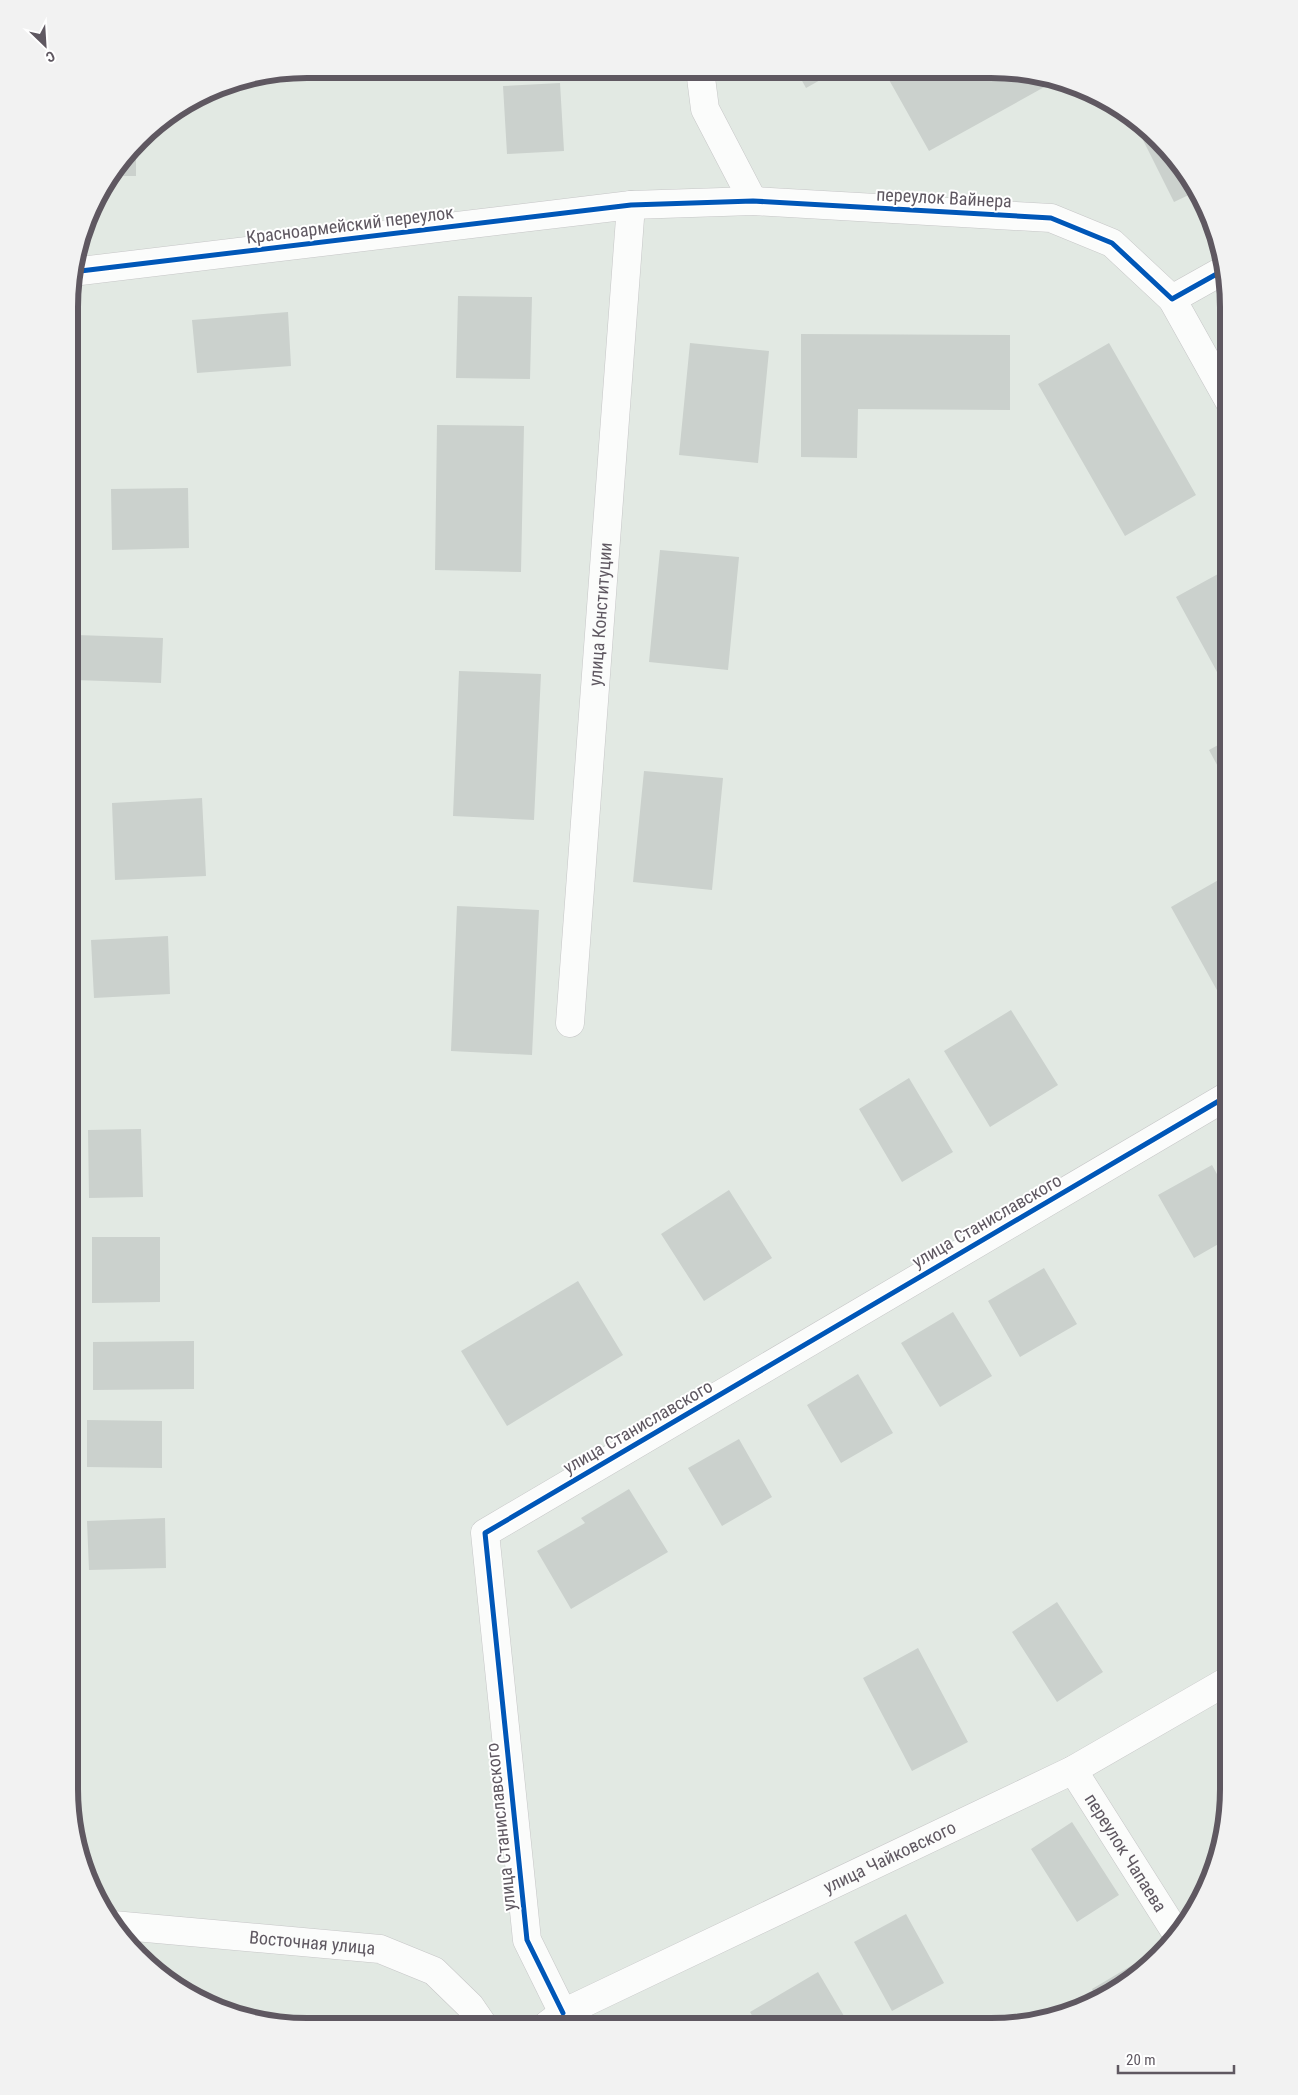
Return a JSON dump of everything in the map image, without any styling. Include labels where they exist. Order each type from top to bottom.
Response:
[{"type":"street","points":[[701,78],[705,108],[753,201]]},
{"type":"street","name":"переулок Вайнера","points":[[630,205],[753,201],[1051,218],[1112,243],[1172,299],[1220,385]]},
{"type":"street","name":"Красноармейский переулок","points":[[80,271],[630,205]]},
{"type":"street","name":"улица Конституции","points":[[570,1023],[630,205]]},
{"type":"street","points":[[1172,299],[1218,273]]},
{"type":"street","name":"улица Станиславского","points":[[555,2018],[527,1940],[485,1533],[1220,1100]]},
{"type":"street","name":"улица Чайковского","points":[[557,2018],[1073,1770],[1220,1685]]},
{"type":"street","name":"переулок Чапаева","points":[[1073,1770],[1173,1928]]},
{"type":"street","name":"Восточная улица","points":[[123,1926],[380,1949],[434,1971],[470,2006],[479,2018]]},
{"type":"building","points":[[800,78],[824,78],[806,88]]},
{"type":"building","points":[[888,78],[1007,78],[1049,85],[929,151]]},
{"type":"building","points":[[560,83],[564,151],[507,154],[503,86]]},
{"type":"building","points":[[1140,134],[1143,134],[1164,155],[1191,194],[1174,202]]},
{"type":"building","points":[[136,153],[136,176],[118,176]]},
{"type":"building","points":[[458,296],[532,297],[530,379],[456,378]]},
{"type":"building","points":[[288,312],[291,366],[197,373],[192,320]]},
{"type":"building","points":[[801,334],[1010,335],[1010,410],[858,409],[857,458],[801,457]]},
{"type":"building","points":[[690,343],[769,351],[758,463],[679,455]]},
{"type":"building","points":[[1109,343],[1196,495],[1125,536],[1038,384]]},
{"type":"building","points":[[437,425],[524,426],[521,572],[435,570]]},
{"type":"building","points":[[188,488],[189,548],[112,550],[111,489]]},
{"type":"building","points":[[660,550],[739,557],[728,670],[649,662]]},
{"type":"building","points":[[1220,573],[1220,678],[1176,597]]},
{"type":"building","points":[[78,635],[163,638],[161,683],[78,680]]},
{"type":"building","points":[[459,671],[541,674],[534,820],[453,816]]},
{"type":"building","points":[[1220,744],[1220,770],[1209,750]]},
{"type":"building","points":[[644,771],[723,778],[712,890],[633,882]]},
{"type":"building","points":[[202,798],[206,876],[115,880],[112,803]]},
{"type":"building","points":[[1220,879],[1220,996],[1171,907]]},
{"type":"building","points":[[457,906],[539,910],[532,1055],[451,1051]]},
{"type":"building","points":[[168,936],[170,994],[94,998],[91,940]]},
{"type":"building","points":[[1011,1010],[1058,1085],[990,1127],[944,1051]]},
{"type":"building","points":[[909,1078],[953,1152],[902,1182],[859,1109]]},
{"type":"building","points":[[141,1129],[143,1197],[89,1198],[88,1130]]},
{"type":"building","points":[[1212,1165],[1220,1180],[1220,1243],[1194,1258],[1158,1195]]},
{"type":"building","points":[[729,1190],[772,1258],[704,1301],[661,1234]]},
{"type":"building","points":[[92,1237],[160,1237],[160,1302],[92,1303]]},
{"type":"building","points":[[1044,1268],[1077,1324],[1020,1357],[988,1301]]},
{"type":"building","points":[[578,1281],[623,1355],[507,1426],[461,1351]]},
{"type":"building","points":[[953,1312],[992,1376],[940,1407],[901,1343]]},
{"type":"building","points":[[194,1341],[194,1389],[93,1390],[93,1342]]},
{"type":"building","points":[[858,1374],[893,1433],[841,1463],[807,1405]]},
{"type":"building","points":[[87,1420],[162,1421],[162,1468],[87,1467]]},
{"type":"building","points":[[739,1439],[772,1497],[722,1526],[688,1468]]},
{"type":"building","points":[[629,1489],[668,1552],[571,1609],[537,1551],[585,1523],[581,1518]]},
{"type":"building","points":[[165,1518],[166,1568],[89,1570],[87,1521]]},
{"type":"building","points":[[1057,1602],[1103,1672],[1057,1702],[1012,1632]]},
{"type":"building","points":[[918,1648],[968,1742],[912,1771],[863,1678]]},
{"type":"building","points":[[1072,1822],[1119,1895],[1077,1922],[1031,1849]]},
{"type":"building","points":[[906,1914],[944,1983],[892,2011],[854,1942]]},
{"type":"building","points":[[1150,1955],[1106,1987],[1095,1993],[1092,1989]]},
{"type":"building","points":[[818,1972],[844,2016],[841,2018],[753,2018],[750,2012]]},
{"type":"cycle path","points":[[80,271],[631,205],[753,201],[1051,218],[1112,243],[1172,299],[1218,273]]},
{"type":"cycle path","points":[[563,2013],[527,1940],[485,1533],[1220,1100]]}]
